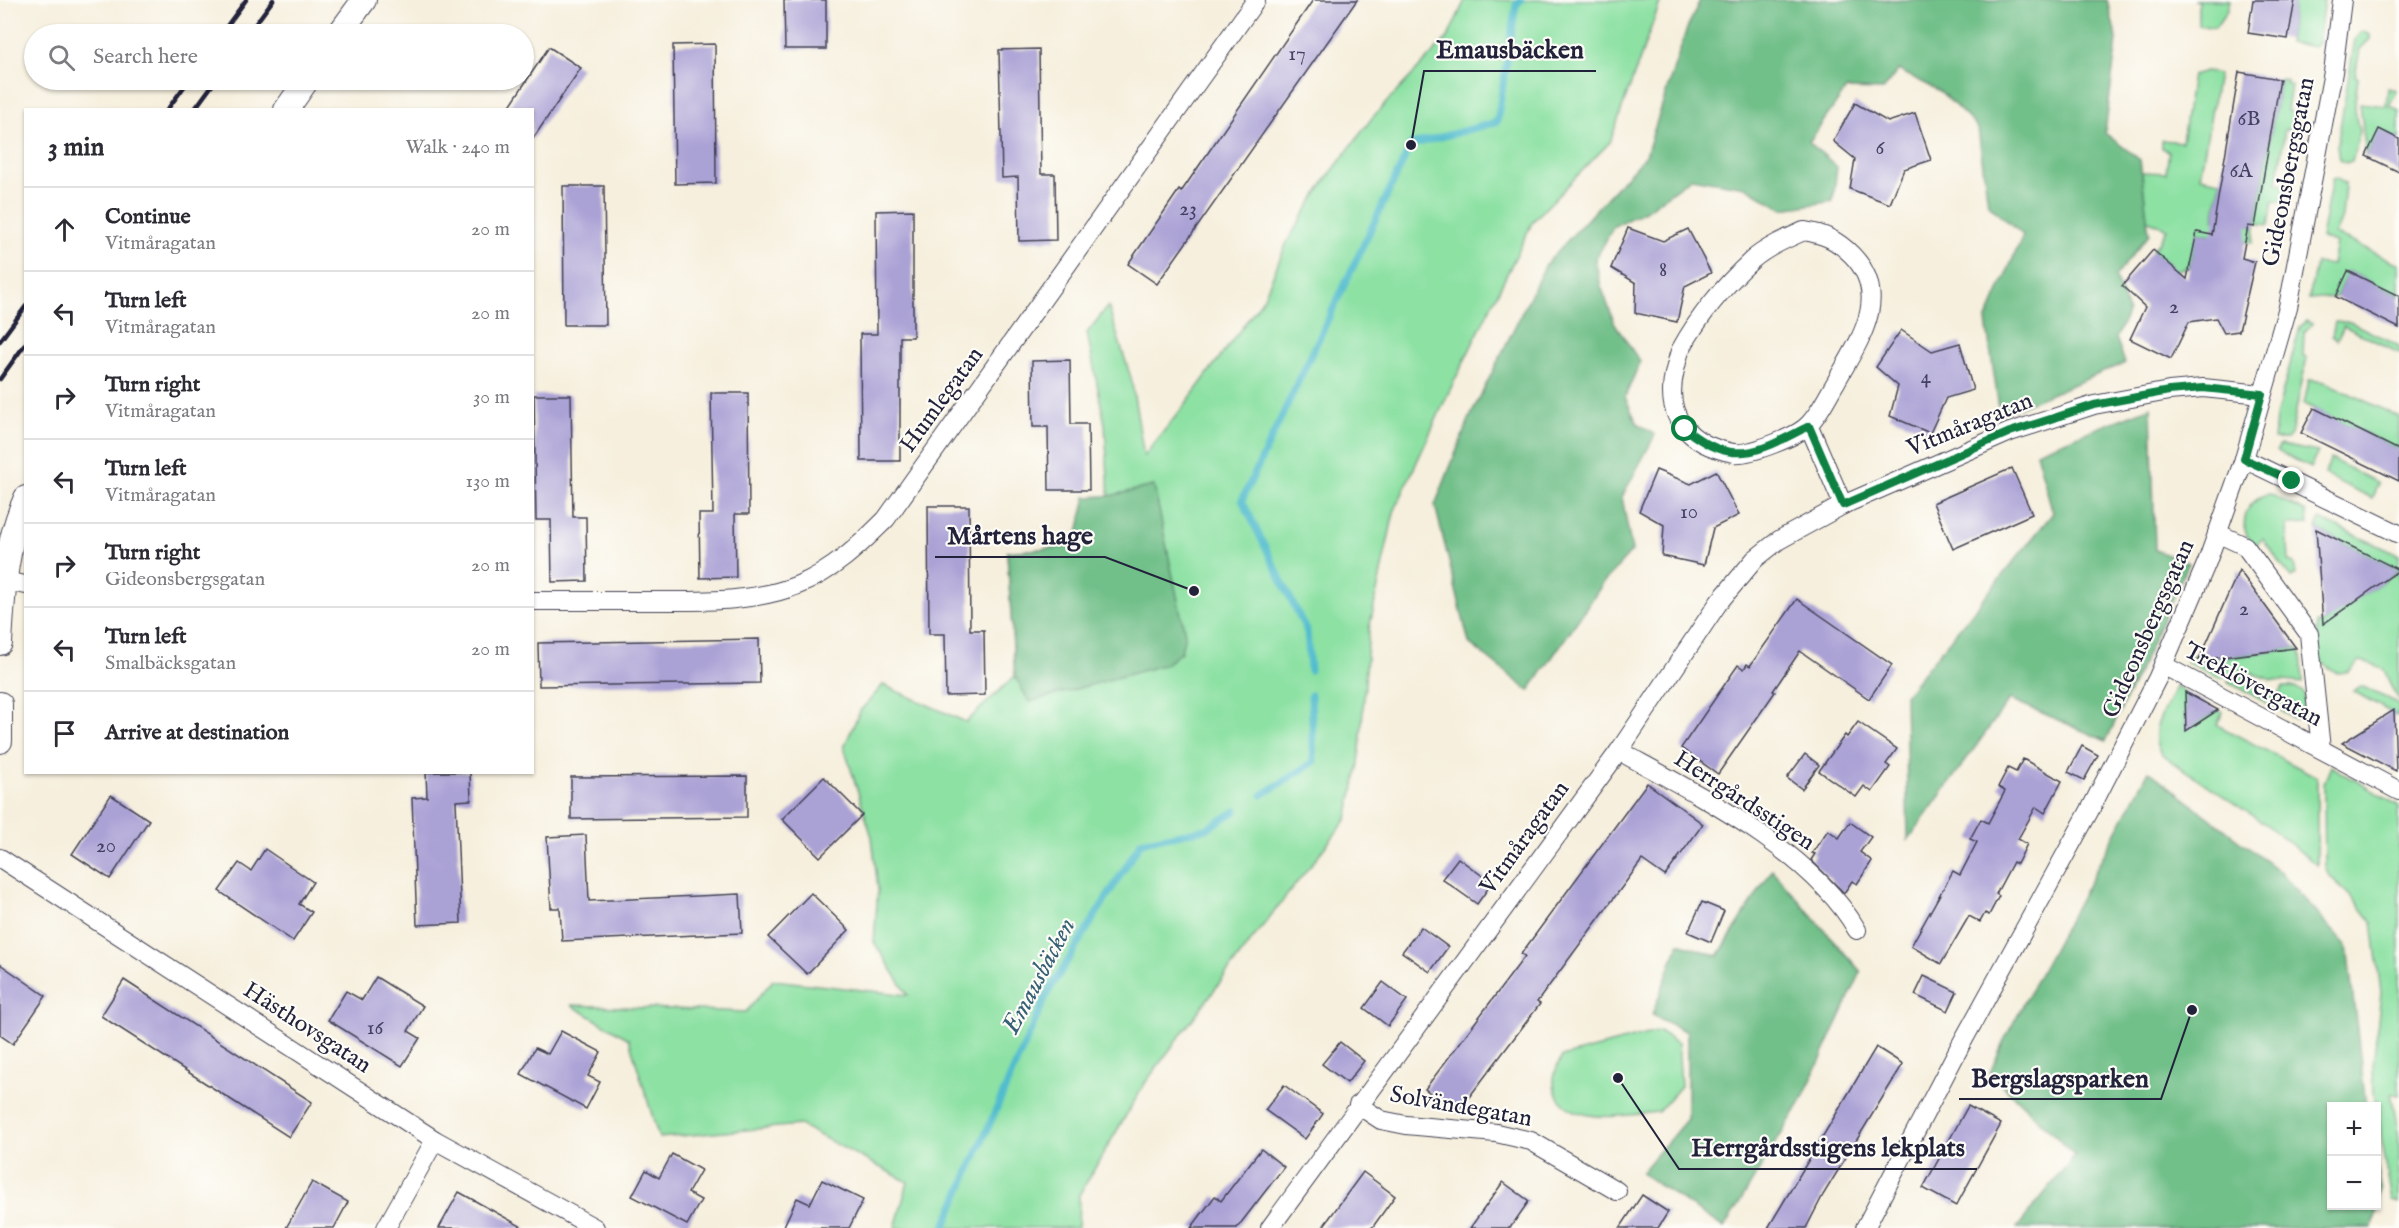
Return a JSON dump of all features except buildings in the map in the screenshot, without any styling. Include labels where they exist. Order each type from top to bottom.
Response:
[{"type":"street","points":[[346,24],[364,0]]},
{"type":"street","name":"Humlegatan","points":[[534,601],[704,601],[746,597],[777,592],[800,584],[853,553],[886,519],[1256,0]]},
{"type":"street","name":"Gideonsbergsgatan","points":[[1865,1228],[1959,1048],[2091,808],[2163,665],[2217,533],[2244,459],[2288,307],[2331,83],[2342,0]]},
{"type":"street","points":[[287,108],[301,90]]},
{"type":"street","points":[[1804,231],[1822,234],[1840,243],[1859,262],[1870,285],[1872,299],[1867,322],[1854,350],[1809,426],[1773,445],[1742,454],[1722,451],[1702,442],[1685,429],[1674,413],[1672,384],[1680,350],[1712,304],[1754,258],[1782,240],[1804,231]]},
{"type":"street","name":"Vitmåragatan","points":[[1270,1228],[1619,751],[1719,602],[1755,559],[1779,540],[1843,505],[2010,432],[2094,405],[2169,391],[2203,388],[2262,394]]},
{"type":"street","points":[[1809,426],[1843,505]]},
{"type":"street","points":[[2244,459],[2399,534]]},
{"type":"street","points":[[0,643],[15,583],[15,522],[24,502]]},
{"type":"street","name":"Treklövergatan","points":[[2217,533],[2245,546],[2309,634],[2321,748]]},
{"type":"street","name":"Treklövergatan","points":[[2163,665],[2399,791]]},
{"type":"street","points":[[0,704],[0,741]]},
{"type":"street","name":"Herrgårdsstigen","points":[[1619,751],[1723,811],[1798,861],[1833,896],[1857,930]]},
{"type":"street","name":"Hästhovsgatan","points":[[0,858],[435,1140],[595,1228]]},
{"type":"street","name":"Solvändegatan","points":[[1358,1105],[1381,1120],[1389,1122],[1496,1133],[1531,1142],[1617,1191]]},
{"type":"street","points":[[386,1228],[435,1140]]},
{"type":"green space","points":[[1465,0],[1661,0],[1610,142],[1533,221],[1447,396],[1394,512],[1369,629],[1359,764],[1347,819],[1247,946],[1145,1083],[1079,1195],[1078,1228],[895,1228],[908,1182],[800,1125],[659,1138],[629,1039],[571,1005],[746,1012],[773,980],[908,995],[874,942],[878,889],[872,837],[844,747],[860,711],[883,685],[966,722],[1015,676],[1007,552],[1076,546],[1086,497],[1109,496],[1105,424],[1087,333],[1108,306],[1131,378],[1144,456],[1263,299],[1288,240],[1325,181],[1372,118],[1448,37]]},
{"type":"green space","points":[[1700,0],[2107,0],[2117,40],[2105,133],[2140,160],[2149,234],[2115,277],[2128,311],[2116,338],[2125,363],[2000,415],[1986,321],[2023,235],[1988,204],[1978,128],[1940,91],[1898,70],[1883,90],[1846,89],[1809,142],[1837,167],[1833,201],[1783,209],[1745,187],[1691,178],[1645,211],[1614,226],[1595,260],[1601,286],[1614,322],[1640,362],[1625,397],[1637,423],[1655,435],[1622,497],[1632,551],[1604,582],[1529,691],[1469,643],[1435,505],[1470,417],[1546,264],[1646,155],[1686,31]]},
{"type":"green space","points":[[2194,0],[2230,0],[2227,11],[2215,28],[2198,25],[2198,1]]},
{"type":"green space","points":[[2295,0],[2324,0],[2318,43],[2314,47],[2288,42]]},
{"type":"green space","points":[[2362,31],[2370,35],[2370,39],[2360,49],[2355,75],[2358,78],[2354,109],[2359,130],[2358,140],[2352,161],[2346,163],[2339,160],[2337,146],[2355,39]]},
{"type":"green space","points":[[2206,71],[2218,74],[2200,177],[2221,181],[2214,220],[2255,227],[2252,243],[2198,232],[2189,267],[2176,270],[2153,250],[2167,229],[2147,220],[2142,172],[2166,173],[2169,151],[2162,148],[2162,140],[2182,142],[2192,75]]},
{"type":"green space","points":[[2280,79],[2287,80],[2287,84],[2291,85],[2287,111],[2304,115],[2301,132],[2285,129],[2277,183],[2293,187],[2290,203],[2273,201],[2269,225],[2256,223]]},
{"type":"green space","points":[[2388,88],[2397,90],[2389,106],[2399,111],[2399,139],[2379,130],[2366,156],[2360,103],[2386,106]]},
{"type":"green space","points":[[2336,178],[2345,184],[2342,217],[2335,234],[2399,264],[2399,296],[2348,271],[2336,297],[2309,299],[2316,263],[2332,265],[2336,243],[2321,238],[2332,179]]},
{"type":"green space","points":[[2306,321],[2312,324],[2304,332],[2303,356],[2307,357],[2291,435],[2287,439],[2274,439],[2276,417],[2300,327]]},
{"type":"green space","points":[[2335,322],[2350,322],[2399,346],[2399,353],[2344,326],[2337,340],[2332,336]]},
{"type":"green space","points":[[2309,380],[2325,382],[2399,417],[2399,450],[2304,404]]},
{"type":"green space","points":[[2151,407],[2155,550],[2189,563],[2106,741],[2010,699],[1908,840],[1905,695],[2053,513],[2036,452]]},
{"type":"green space","points":[[2280,445],[2318,452],[2310,468],[2279,452],[2277,450]]},
{"type":"green space","points":[[2331,459],[2378,483],[2372,498],[2324,475]]},
{"type":"green space","points":[[1154,486],[1185,634],[1181,652],[1166,664],[1029,702],[1015,676],[1007,552],[1075,546],[1086,497],[1109,496]]},
{"type":"green space","points":[[2270,494],[2306,512],[2308,524],[2287,525],[2289,561],[2294,563],[2296,575],[2291,578],[2263,539],[2254,546],[2245,530],[2249,508],[2261,497]]},
{"type":"green space","points":[[2320,519],[2399,555],[2399,570],[2316,529]]},
{"type":"green space","points":[[2399,570],[2399,699],[2383,670],[2371,663],[2360,661],[2348,672],[2337,673],[2319,660],[2317,623],[2323,623]]},
{"type":"green space","points":[[2296,648],[2301,653],[2303,683],[2272,680],[2242,670],[2220,678],[2187,662],[2189,654],[2200,660]]},
{"type":"green space","points":[[2242,675],[2255,683],[2259,692],[2275,697],[2283,687],[2295,687],[2304,693],[2305,706],[2296,719],[2227,681]]},
{"type":"green space","points":[[2361,686],[2399,704],[2399,717],[2353,691]]},
{"type":"green space","points":[[2176,687],[2185,692],[2186,730],[2219,710],[2223,712],[2217,725],[2317,777],[2317,865],[2268,826],[2162,755],[2157,747],[2156,729]]},
{"type":"green space","points":[[2331,766],[2399,806],[2399,1095],[2391,1093],[2399,1137],[2399,1203],[2392,1201],[2381,1135],[2381,1102],[2376,1102],[2374,1093],[2373,1066],[2381,993],[2372,922],[2358,904],[2328,874],[2325,865],[2324,783]]},
{"type":"green space","points":[[2149,771],[2280,872],[2347,946],[2366,1102],[2327,1102],[2327,1210],[2377,1210],[2373,1228],[2017,1228],[2075,1155],[1990,1073],[2003,1042]]},
{"type":"green space","points":[[1772,870],[1861,972],[1801,1102],[1724,1228],[1641,1173],[1687,1119],[1687,1032],[1652,1015],[1679,943],[1718,956]]},
{"type":"green space","points":[[1659,1031],[1678,1043],[1681,1086],[1658,1112],[1597,1116],[1578,1112],[1561,1101],[1554,1086],[1554,1077],[1562,1057]]},
{"type":"waterway","name":"Emausbäcken","points":[[1310,670],[1307,632],[1242,500],[1411,145],[1497,122],[1516,5],[1521,0]]},
{"type":"waterway","name":"Emausbäcken","points":[[1262,795],[1314,762],[1311,695]]},
{"type":"waterway","name":"Emausbäcken","points":[[944,1228],[1047,994],[1141,842],[1206,829],[1236,811]]},
{"type":"railway","points":[[228,24],[246,0]]},
{"type":"railway","points":[[255,24],[273,0]]},
{"type":"railway","points":[[168,108],[182,90]]},
{"type":"railway","points":[[195,108],[209,90]]},
{"type":"railway","points":[[0,341],[24,309]]},
{"type":"railway","points":[[0,379],[24,346]]},
{"type":"place","name":"Emausbäcken","points":[[1411,145]]},
{"type":"place","name":"Mårtens hage","points":[[1194,591]]},
{"type":"place","name":"Bergslagsparken","points":[[2192,1010]]},
{"type":"place","name":"Herrgårdsstigens lekplats","points":[[1618,1078]]},
{"type":"route","points":[[1685,429],[1702,442],[1722,451],[1742,454],[1773,445],[1809,426],[1843,505],[2010,432],[2094,405],[2169,391],[2203,388],[2262,394],[2244,459],[2292,481]]}]
